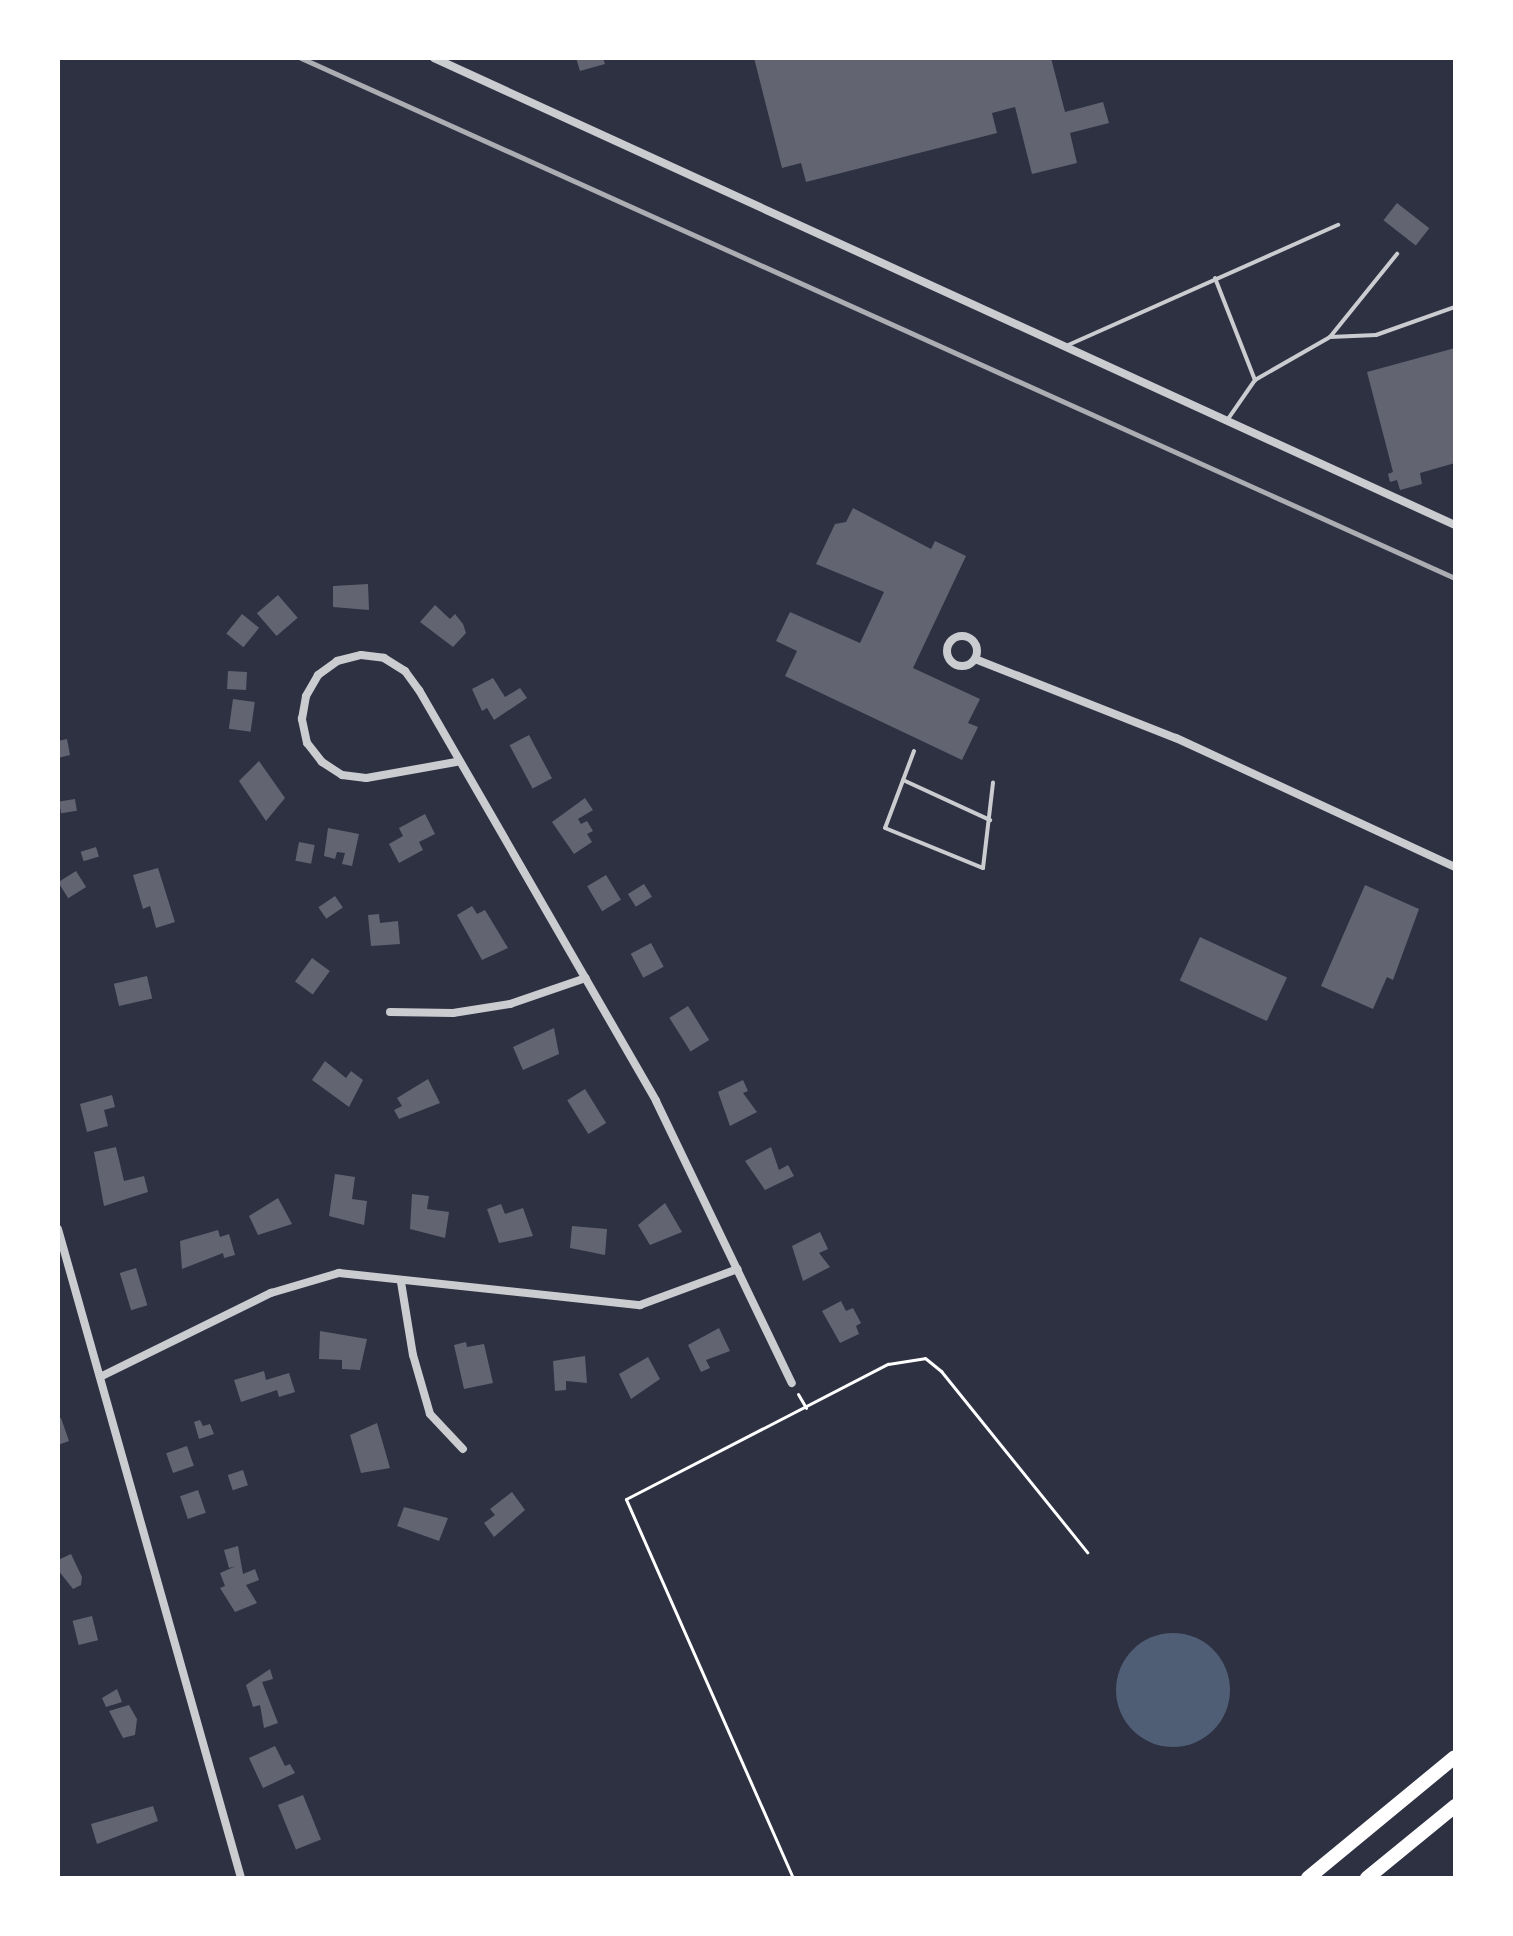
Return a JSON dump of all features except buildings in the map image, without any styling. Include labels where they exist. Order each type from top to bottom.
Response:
[{"type":"main road","points":[[1308,1878],[1455,1757]]},
{"type":"main road","points":[[1367,1878],[1455,1806]]},
{"type":"street","points":[[434,58],[1455,525]]},
{"type":"street","points":[[456,762],[366,778],[342,775],[322,762],[307,743],[302,719],[306,696],[318,675],[337,661],[361,655],[384,658],[405,671],[419,690],[456,762],[656,1101],[792,1383]]},
{"type":"street","points":[[975,659],[1176,738],[1455,867]]},
{"type":"street","points":[[390,1012],[453,1013],[510,1004],[586,978]]},
{"type":"street","points":[[58,1229],[241,1878]]},
{"type":"street","points":[[100,1377],[304,1280],[339,1273],[640,1305],[738,1269]]},
{"type":"street","points":[[401,1282],[413,1355],[430,1414],[463,1449]]},
{"type":"lane","points":[[1455,206],[1455,219]]},
{"type":"lane","points":[[1064,347],[1338,225]]},
{"type":"lane","points":[[1227,421],[1255,380],[1330,337],[1397,254]]},
{"type":"lane","points":[[1215,278],[1255,380]]},
{"type":"lane","points":[[1330,337],[1376,335],[1455,307]]},
{"type":"lane","points":[[914,751],[885,828],[983,868],[993,783]]},
{"type":"lane","points":[[903,780],[990,820]]},
{"type":"path","points":[[793,1878],[626,1499],[806,1409],[888,1364],[925,1358],[941,1371],[1087,1552]]},
{"type":"path","points":[[792,1383],[806,1409]]},
{"type":"water","points":[[1173,1633],[1195,1637],[1214,1649],[1226,1668],[1230,1690],[1226,1712],[1214,1731],[1195,1743],[1173,1747],[1151,1743],[1132,1731],[1120,1712],[1116,1690],[1120,1668],[1132,1649],[1151,1637]]},
{"type":"railway","points":[[301,58],[1455,578]]}]
